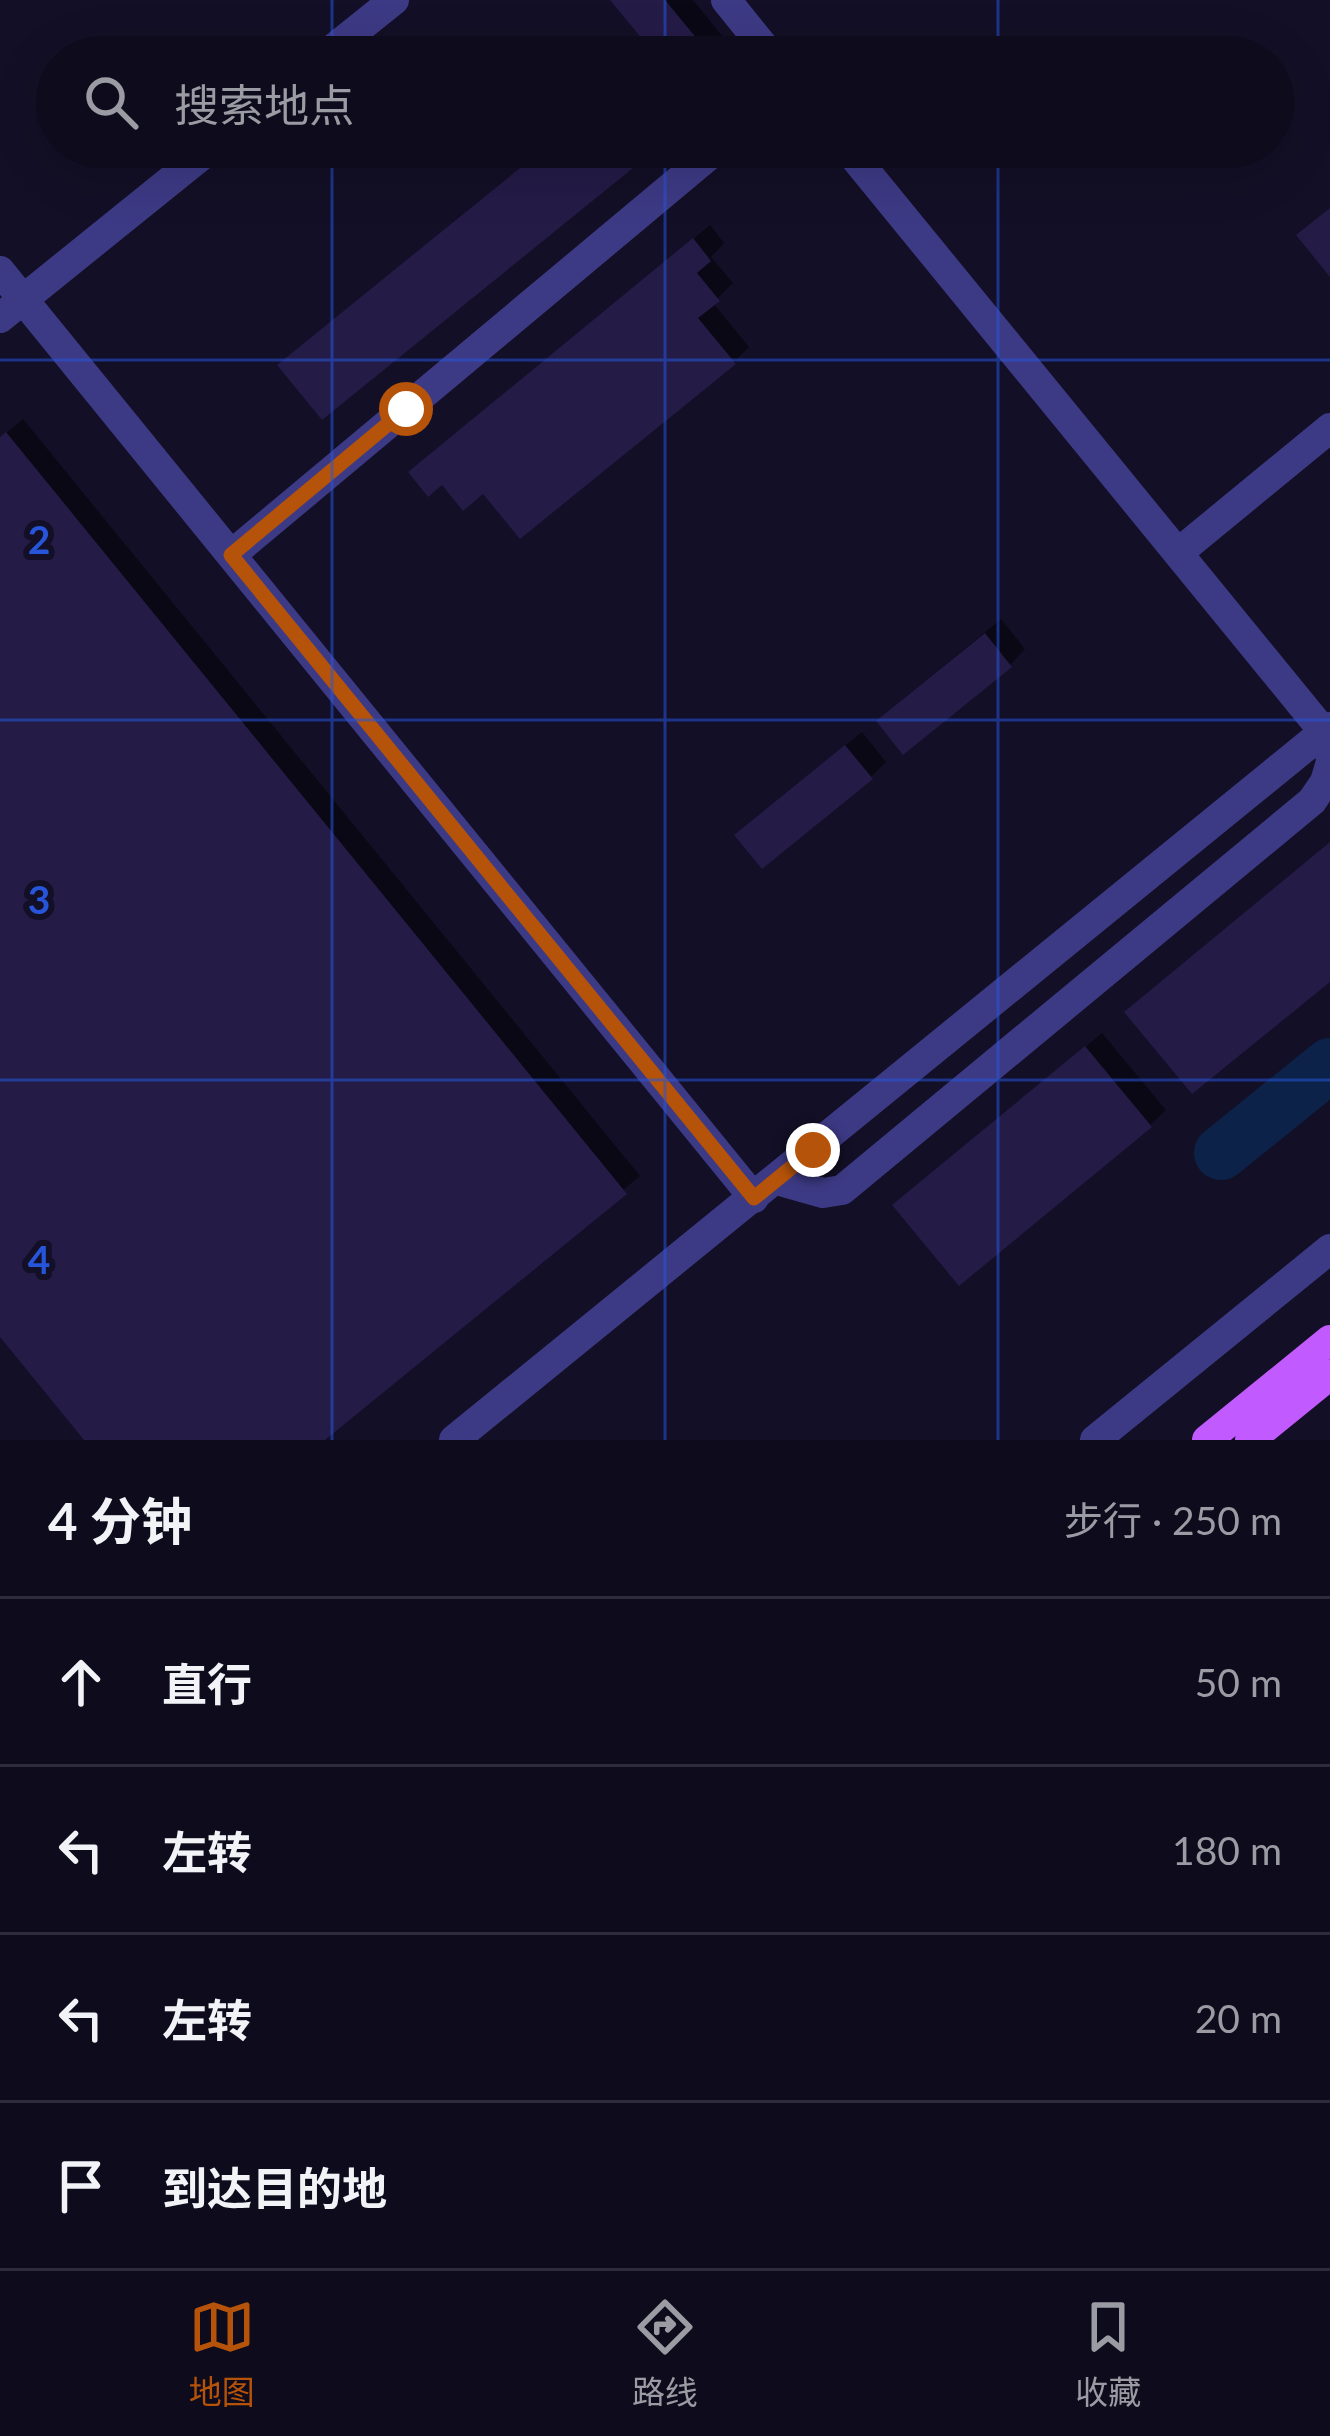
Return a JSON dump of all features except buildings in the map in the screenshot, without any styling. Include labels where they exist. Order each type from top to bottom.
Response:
[{"type":"main road","points":[[1207,1440],[1326,1360]]},
{"type":"main road","points":[[1250,1440],[1326,1360]]},
{"type":"lane","points":[[349,36],[394,0]]},
{"type":"lane","points":[[726,0],[755,36]]},
{"type":"lane","points":[[12,309],[186,168]]},
{"type":"lane","points":[[231,555],[694,168]]},
{"type":"lane","points":[[454,1440],[1328,738],[863,168]]},
{"type":"lane","points":[[0,271],[12,309],[231,555],[765,1189],[842,1190],[1312,801],[1330,765]]},
{"type":"lane","points":[[1178,553],[1330,428]]},
{"type":"lane","points":[[1095,1440],[1330,1249]]},
{"type":"waterway","points":[[1221,1153],[1330,1065]]},
{"type":"route","points":[[406,409],[231,555],[754,1198],[813,1150]]}]
